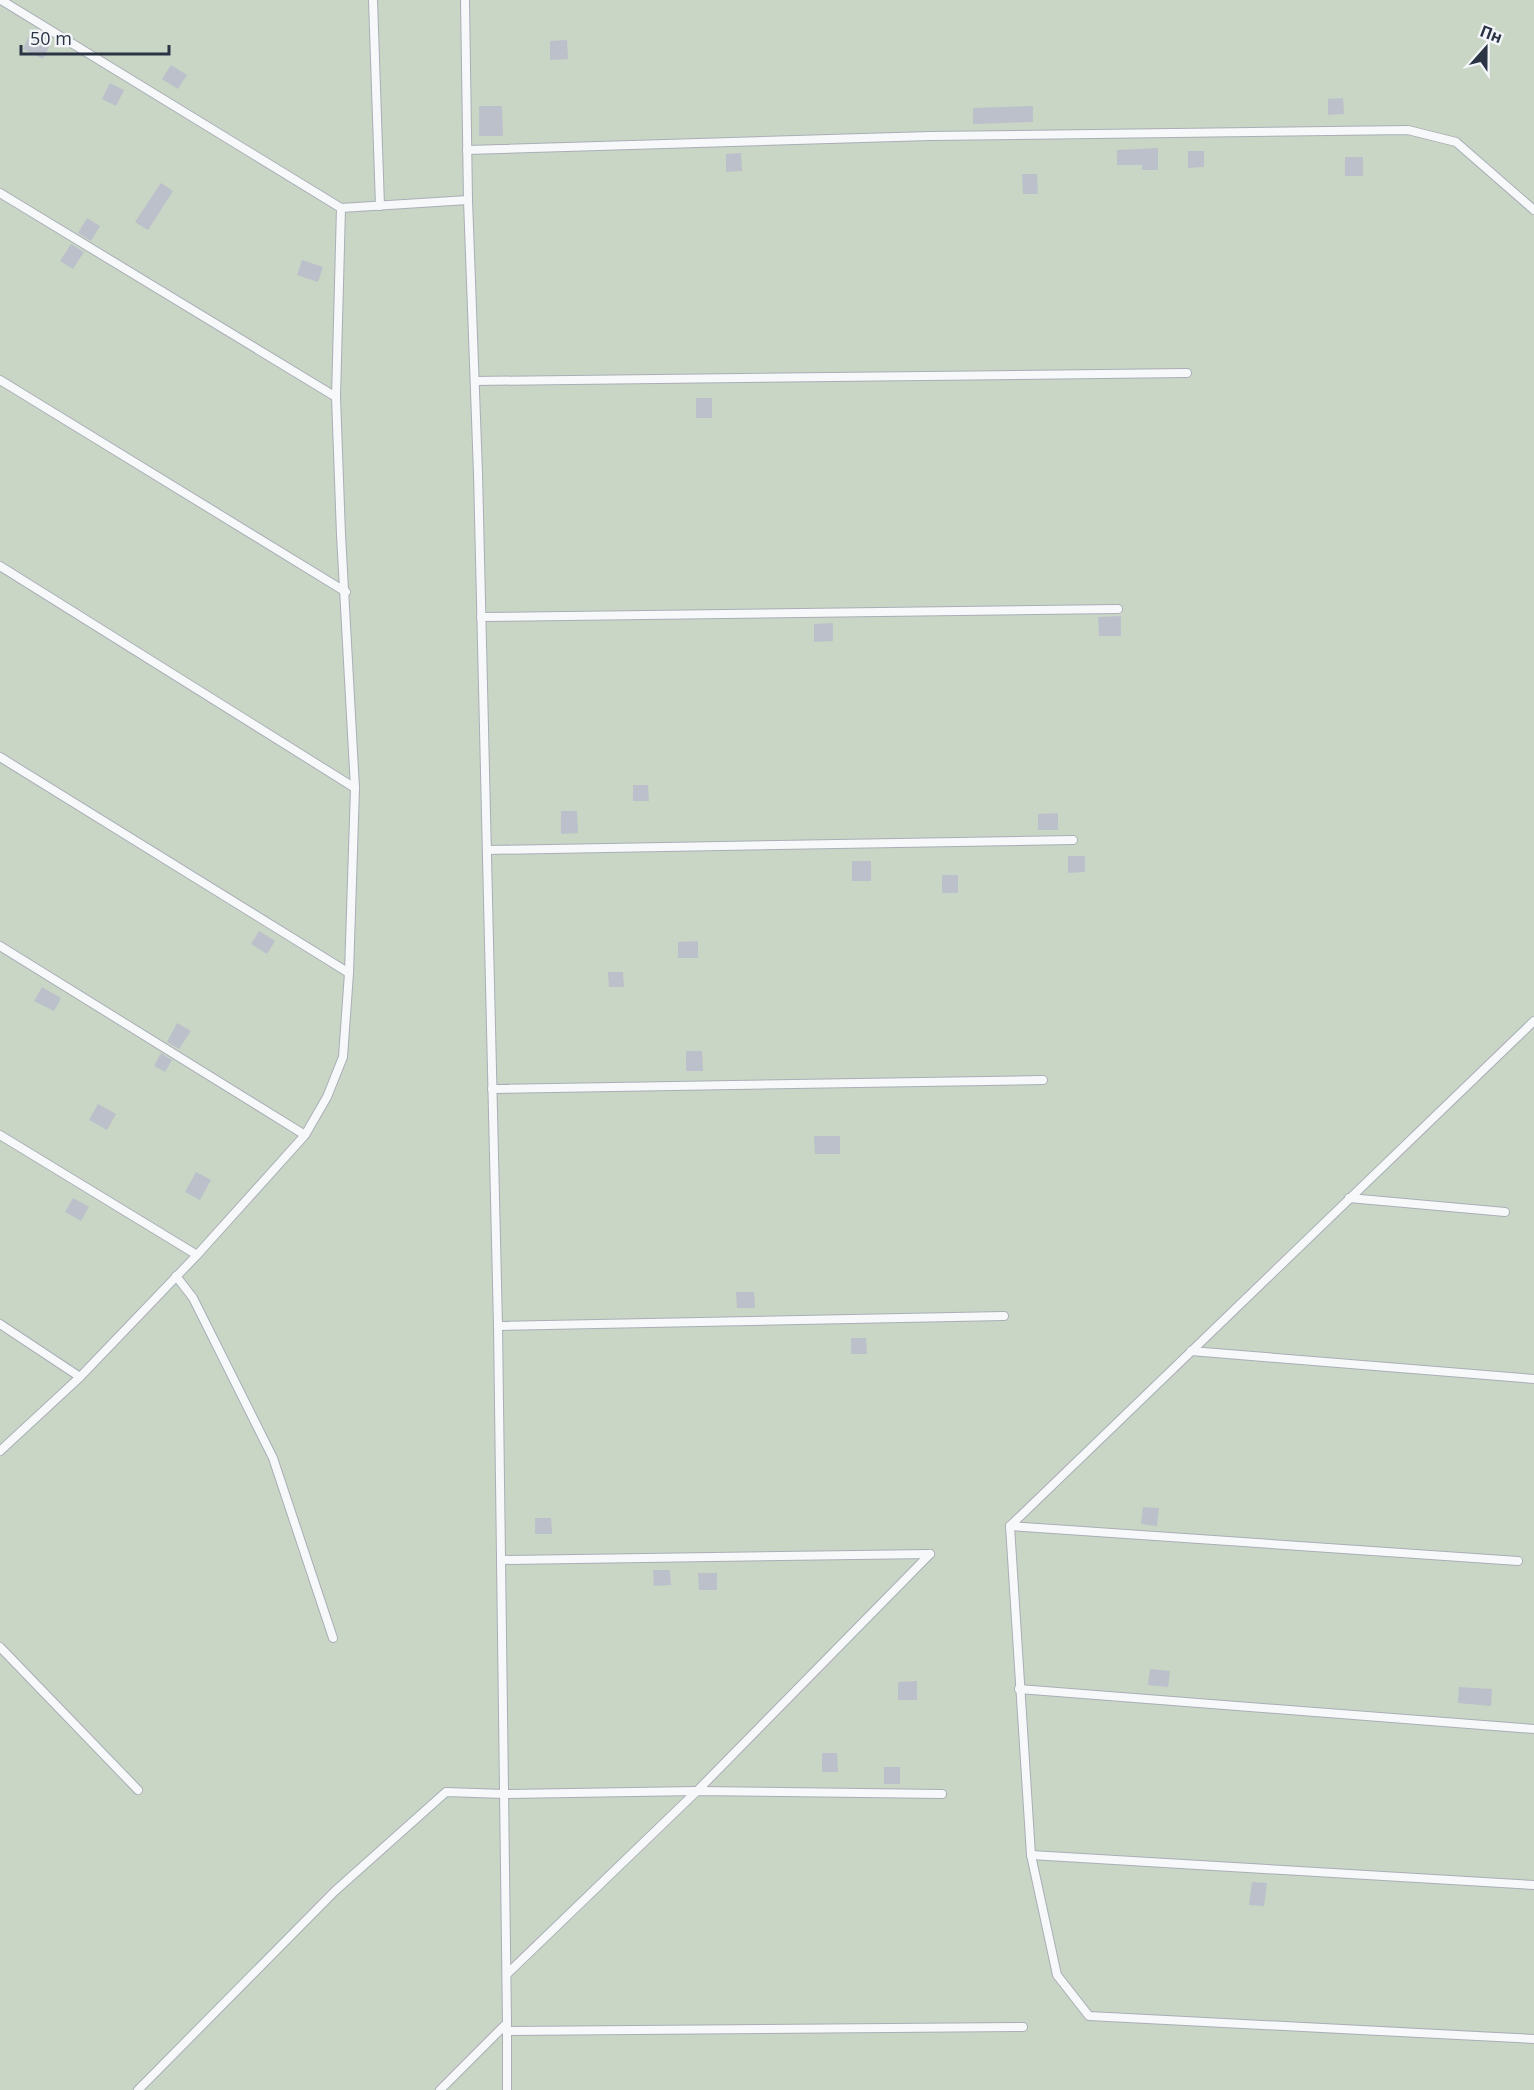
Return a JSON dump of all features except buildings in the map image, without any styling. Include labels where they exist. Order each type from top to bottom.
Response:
[{"type":"lane","points":[[1,0],[341,208],[468,200]]},
{"type":"lane","points":[[373,0],[380,206]]},
{"type":"lane","points":[[465,0],[468,200],[475,381],[498,1326],[507,2090]]},
{"type":"lane","points":[[467,150],[930,136],[1408,130],[1456,141],[1534,210]]},
{"type":"lane","points":[[0,193],[336,397]]},
{"type":"lane","points":[[0,1451],[80,1377],[196,1255],[305,1135],[327,1097],[343,1057],[349,973],[355,788],[336,397],[341,208]]},
{"type":"lane","points":[[475,381],[1187,373]]},
{"type":"lane","points":[[0,380],[346,591]]},
{"type":"lane","points":[[0,566],[355,788]]},
{"type":"lane","points":[[481,617],[1118,609]]},
{"type":"lane","points":[[0,757],[349,973]]},
{"type":"lane","points":[[487,850],[1072,840]]},
{"type":"lane","points":[[0,946],[305,1135]]},
{"type":"lane","points":[[1534,1021],[1010,1526],[1031,1855],[1057,1976],[1089,2016],[1534,2039]]},
{"type":"lane","points":[[492,1089],[1043,1080]]},
{"type":"lane","points":[[0,1135],[196,1255]]},
{"type":"lane","points":[[1349,1198],[1505,1212]]},
{"type":"lane","points":[[176,1276],[193,1298],[273,1458],[333,1638]]},
{"type":"lane","points":[[498,1326],[1004,1316]]},
{"type":"lane","points":[[0,1324],[80,1377]]},
{"type":"lane","points":[[1191,1351],[1534,1379]]},
{"type":"lane","points":[[1010,1526],[1518,1561]]},
{"type":"lane","points":[[501,1560],[930,1554],[697,1791],[507,1974]]},
{"type":"lane","points":[[0,1647],[138,1790]]},
{"type":"lane","points":[[1019,1689],[1534,1729]]},
{"type":"lane","points":[[138,2090],[335,1891],[446,1792],[504,1794],[697,1791],[942,1794]]},
{"type":"lane","points":[[1031,1855],[1534,1885]]},
{"type":"lane","points":[[445,2088],[507,2027],[1023,2027]]},
{"type":"green space","points":[[0,0],[1534,0],[1534,2090],[0,2090]]}]
